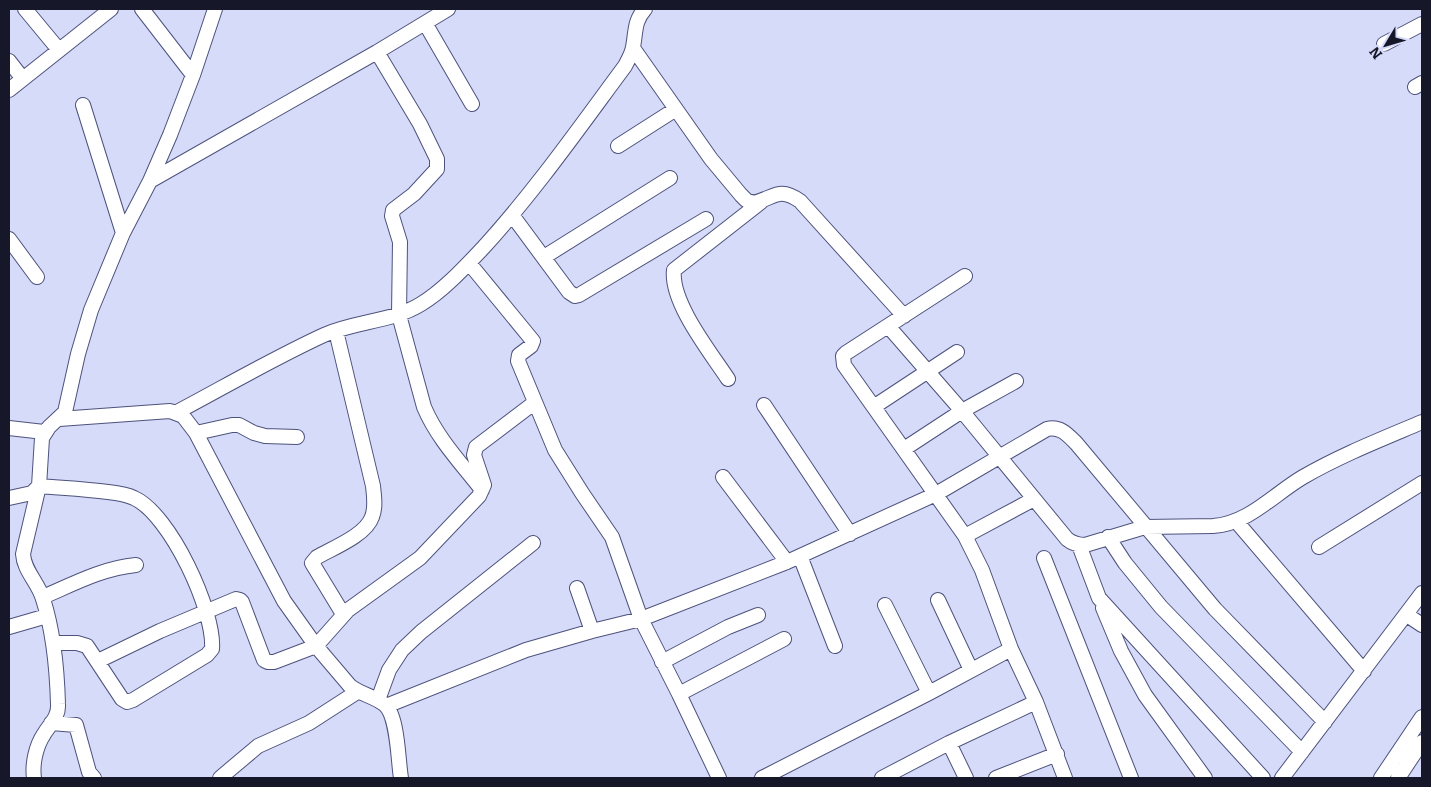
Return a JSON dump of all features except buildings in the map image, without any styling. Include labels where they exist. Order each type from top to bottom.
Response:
[{"type":"street","points":[[25,9],[59,50]]},
{"type":"street","points":[[9,90],[111,9]]},
{"type":"street","points":[[142,9],[193,75]]},
{"type":"street","points":[[34,778],[34,762],[42,736],[59,712],[54,643],[42,598],[36,584],[26,569],[23,554],[39,486],[42,438],[44,432],[65,412],[78,354],[91,310],[123,233],[150,181],[170,135],[215,9]]},
{"type":"street","points":[[150,181],[377,52],[448,9]]},
{"type":"street","points":[[177,412],[326,334],[398,315],[431,297],[468,263],[540,182],[625,66],[633,48],[639,11]]},
{"type":"street","points":[[425,23],[472,104]]},
{"type":"street","points":[[1384,44],[1422,24]]},
{"type":"street","points":[[633,48],[711,159],[746,200],[754,203],[761,202]]},
{"type":"street","points":[[377,52],[420,124],[437,159],[437,168],[414,194],[394,210],[392,216],[400,242],[398,315],[424,407],[430,420],[440,437],[482,490]]},
{"type":"street","points":[[9,61],[23,78]]},
{"type":"street","points":[[84,105],[123,233]]},
{"type":"street","points":[[618,146],[676,109]]},
{"type":"street","points":[[544,257],[670,178]]},
{"type":"street","points":[[728,379],[681,304],[673,276],[674,270],[761,202],[778,194],[785,193],[800,200],[904,316]]},
{"type":"street","points":[[512,215],[572,295],[579,295],[706,219]]},
{"type":"street","points":[[9,240],[37,277]]},
{"type":"street","points":[[468,263],[533,341],[531,346],[519,355],[518,358],[534,403],[555,450],[612,537],[640,619],[679,694],[719,778]]},
{"type":"street","points":[[965,276],[843,356],[844,365],[875,406],[965,536],[982,570],[1011,649],[1036,702],[1066,778]]},
{"type":"street","points":[[888,326],[999,455],[1067,540],[1079,545],[1145,527],[1213,526],[1236,521],[1324,465],[1422,422]]},
{"type":"street","points":[[336,331],[373,486],[374,503],[373,516],[362,531],[316,557],[312,563],[343,614]]},
{"type":"street","points":[[875,406],[957,352]]},
{"type":"street","points":[[904,448],[962,411],[1016,380]]},
{"type":"street","points":[[98,661],[160,631],[236,599],[240,600],[260,655],[264,660],[274,662],[316,646],[343,614],[420,558],[482,490],[483,480],[474,456],[476,447],[534,403]]},
{"type":"street","points":[[764,405],[850,534]]},
{"type":"street","points":[[59,419],[170,411],[177,412],[187,420],[196,433],[284,601],[316,646],[344,680],[357,692],[382,703],[392,715],[401,778]]},
{"type":"street","points":[[196,433],[239,425],[260,434],[297,437]]},
{"type":"street","points":[[9,428],[44,432]]},
{"type":"street","points":[[382,703],[526,650],[592,630],[640,619],[787,562],[936,494],[999,455],[1047,429],[1058,428],[1076,443],[1221,616],[1325,722]]},
{"type":"street","points":[[723,476],[787,562]]},
{"type":"street","points":[[1319,548],[1422,483]]},
{"type":"street","points":[[9,498],[32,493],[39,486],[85,489],[127,495],[144,504],[165,526],[195,580],[206,612],[213,645],[210,652],[127,702],[122,698],[90,650],[82,644],[54,643]]},
{"type":"street","points":[[965,536],[1034,499]]},
{"type":"street","points":[[1236,521],[1364,671]]},
{"type":"street","points":[[1108,537],[1161,607],[1302,752]]},
{"type":"street","points":[[382,703],[389,670],[402,650],[421,632],[533,543]]},
{"type":"street","points":[[1079,545],[1121,651],[1145,695],[1205,778]]},
{"type":"street","points":[[800,556],[835,646]]},
{"type":"street","points":[[1044,558],[1131,778]]},
{"type":"street","points":[[42,598],[106,570],[119,566],[136,565]]},
{"type":"street","points":[[577,588],[592,630]]},
{"type":"street","points":[[1286,777],[1302,752],[1422,593]]},
{"type":"street","points":[[1099,598],[1263,778]]},
{"type":"street","points":[[938,600],[971,670]]},
{"type":"street","points":[[885,605],[929,693]]},
{"type":"street","points":[[662,662],[728,627],[758,615]]},
{"type":"street","points":[[1407,615],[1422,625]]},
{"type":"street","points":[[9,627],[47,616]]},
{"type":"street","points":[[679,694],[784,639]]},
{"type":"street","points":[[762,778],[1011,649]]},
{"type":"street","points":[[220,778],[258,746],[309,723],[357,692]]},
{"type":"street","points":[[882,778],[949,743],[1036,702]]},
{"type":"street","points":[[1381,778],[1422,717]]},
{"type":"street","points":[[51,724],[76,725],[89,772],[94,778]]},
{"type":"street","points":[[1398,778],[1422,742]]},
{"type":"street","points":[[949,743],[966,778]]},
{"type":"street","points":[[996,778],[1056,754]]}]
